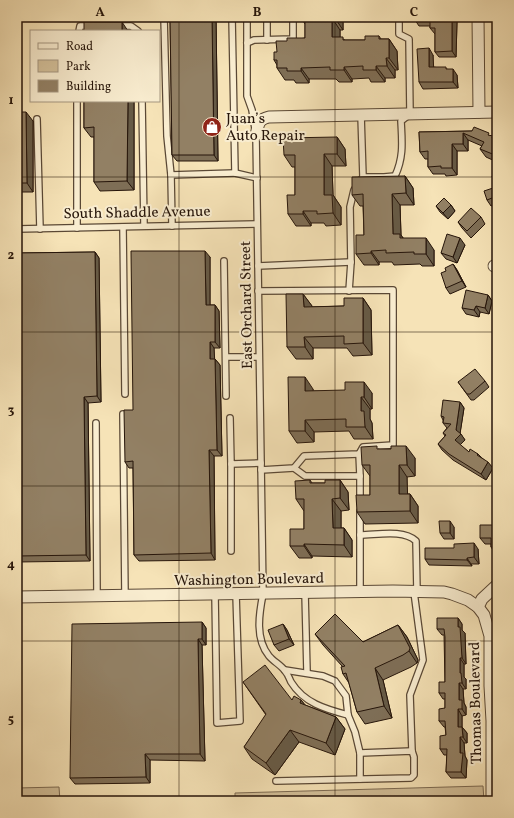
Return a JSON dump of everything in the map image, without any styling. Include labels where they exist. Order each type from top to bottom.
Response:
[{"type":"street","points":[[478,17],[479,112]]},
{"type":"street","points":[[256,135],[259,122],[262,119],[269,117],[497,112]]},
{"type":"street","points":[[478,607],[482,599],[497,585]]},
{"type":"street","name":"Washington Boulevard","points":[[17,597],[444,592],[468,600],[478,607]]},
{"type":"street","name":"Thomas Boulevard","points":[[478,607],[486,622],[490,636],[490,686],[495,721],[492,801]]},
{"type":"lane","points":[[164,17],[167,136],[171,175],[172,226]]},
{"type":"lane","points":[[232,17],[235,173]]},
{"type":"lane","name":"East Orchard Street","points":[[247,17],[247,96],[252,110],[256,135],[257,178],[263,594],[259,625],[262,642],[269,656],[285,670],[303,697],[317,705],[348,715]]},
{"type":"lane","points":[[267,17],[267,40]]},
{"type":"lane","points":[[247,42],[254,40],[293,39],[292,17]]},
{"type":"lane","points":[[363,177],[395,176],[400,165],[402,149],[400,121],[410,114],[409,39],[399,34],[399,17]]},
{"type":"lane","points":[[79,30],[80,26],[102,26]]},
{"type":"lane","points":[[109,26],[131,26],[137,30]]},
{"type":"lane","points":[[160,88],[166,88]]},
{"type":"lane","points":[[77,102],[77,228]]},
{"type":"lane","points":[[142,102],[144,226]]},
{"type":"lane","points":[[349,291],[351,262],[350,207],[354,190],[363,177],[361,115]]},
{"type":"lane","points":[[37,119],[40,229]]},
{"type":"lane","points":[[171,175],[235,173],[257,178]]},
{"type":"lane","name":"South Shaddle Avenue","points":[[17,229],[257,224]]},
{"type":"lane","points":[[123,227],[125,394]]},
{"type":"lane","points":[[224,262],[226,396]]},
{"type":"lane","points":[[258,266],[351,262]]},
{"type":"lane","points":[[258,291],[393,290],[393,445],[363,447],[359,454],[360,592]]},
{"type":"lane","points":[[226,357],[259,357]]},
{"type":"lane","points":[[123,414],[125,596]]},
{"type":"lane","points":[[230,418],[231,551]]},
{"type":"lane","points":[[96,423],[97,596]]},
{"type":"lane","points":[[294,468],[304,456],[359,454]]},
{"type":"lane","points":[[231,464],[261,463]]},
{"type":"lane","points":[[261,470],[294,468],[305,476],[360,476]]},
{"type":"lane","points":[[276,782],[411,778],[414,774],[410,695],[423,660],[415,592],[416,541],[410,536],[396,534],[360,535]]},
{"type":"lane","points":[[305,593],[307,672]]},
{"type":"lane","points":[[215,594],[217,723],[240,721],[236,594]]},
{"type":"lane","points":[[285,670],[307,672],[335,681],[346,696],[348,715],[355,732],[360,753],[360,779]]},
{"type":"lane","points":[[360,753],[412,751]]},
{"type":"green space","points":[[483,786],[484,801],[235,801],[235,793]]},
{"type":"green space","points":[[59,787],[60,801],[17,801],[17,788]]},
{"type":"building","points":[[170,17],[212,17],[214,155],[172,155]]},
{"type":"building","points":[[302,17],[335,17],[332,18],[332,37],[343,37],[343,40],[365,40],[365,36],[379,36],[379,39],[389,39],[389,58],[386,58],[387,66],[376,66],[376,70],[363,70],[363,66],[344,67],[344,70],[330,70],[330,67],[301,68],[301,71],[287,71],[287,68],[277,68],[277,60],[274,60],[274,52],[277,52],[276,41],[287,41],[287,38],[305,38],[305,19],[302,19]]},
{"type":"building","points":[[415,17],[452,17],[452,51],[435,52],[435,28],[430,28],[430,20],[415,20]]},
{"type":"building","points":[[84,22],[122,22],[122,30],[84,30]]},
{"type":"building","points":[[429,48],[429,67],[446,67],[446,69],[453,69],[453,82],[419,82],[417,49]]},
{"type":"building","points":[[84,102],[128,102],[127,181],[94,182],[94,127],[84,128]]},
{"type":"building","points":[[17,112],[26,112],[27,183],[17,183]]},
{"type":"building","points":[[474,127],[489,133],[488,135],[493,136],[492,138],[497,140],[497,150],[495,155],[480,149],[484,142],[463,133],[463,144],[452,144],[452,168],[441,168],[441,166],[428,167],[428,151],[420,152],[419,132],[472,131]]},
{"type":"building","points":[[337,137],[337,154],[324,154],[324,195],[332,195],[333,213],[317,214],[317,211],[303,211],[303,214],[288,214],[287,195],[295,195],[295,155],[284,155],[283,138]]},
{"type":"building","points":[[497,174],[497,196],[487,200],[484,191],[496,187],[492,176]]},
{"type":"building","points":[[405,176],[406,193],[392,194],[393,234],[400,234],[400,238],[426,238],[426,254],[414,254],[414,252],[386,253],[386,250],[356,254],[356,235],[364,235],[363,194],[352,195],[352,177]]},
{"type":"building","points":[[444,198],[451,205],[443,213],[436,206]]},
{"type":"building","points":[[471,208],[481,217],[467,231],[458,222]]},
{"type":"building","points":[[447,234],[460,238],[453,257],[441,253]]},
{"type":"building","points":[[131,251],[205,251],[206,305],[215,305],[215,342],[210,342],[210,359],[215,359],[217,450],[209,450],[211,553],[134,555],[133,461],[125,462],[124,410],[133,410]]},
{"type":"building","points":[[95,252],[97,396],[84,397],[86,555],[17,556],[17,253]]},
{"type":"building","points":[[453,264],[462,281],[446,288],[441,273],[446,271],[445,268]]},
{"type":"building","points":[[466,290],[488,295],[485,308],[476,306],[474,310],[462,308]]},
{"type":"building","points":[[286,294],[303,294],[304,307],[344,306],[344,298],[363,298],[363,343],[344,344],[344,336],[304,337],[305,347],[287,347]]},
{"type":"building","points":[[475,369],[485,381],[470,394],[467,394],[458,382]]},
{"type":"building","points":[[288,377],[305,377],[305,391],[345,390],[345,382],[364,382],[364,397],[361,397],[361,411],[364,411],[365,427],[346,427],[346,419],[305,420],[305,431],[289,431]]},
{"type":"building","points":[[443,400],[460,402],[456,430],[461,434],[455,440],[469,452],[470,449],[488,462],[481,474],[449,454],[438,444],[446,435],[443,433],[451,424],[443,423],[444,417],[441,416]]},
{"type":"building","points":[[377,446],[377,449],[391,449],[391,446],[406,446],[407,465],[399,465],[399,494],[410,494],[410,511],[357,512],[356,495],[370,495],[370,465],[362,465],[361,447]]},
{"type":"building","points":[[495,457],[497,457],[497,474],[495,474]]},
{"type":"building","points":[[310,480],[310,483],[325,483],[325,480],[340,480],[340,498],[332,499],[333,528],[344,528],[344,545],[304,544],[304,546],[290,546],[290,529],[304,529],[304,499],[296,499],[295,481]]},
{"type":"building","points":[[439,521],[450,521],[450,533],[440,533]]},
{"type":"building","points":[[480,525],[497,525],[497,547],[491,547],[491,538],[480,538]]},
{"type":"building","points":[[474,543],[474,557],[467,558],[467,560],[425,559],[425,548],[454,548],[454,544]]},
{"type":"building","points":[[335,614],[363,642],[398,625],[410,648],[409,651],[403,655],[375,668],[384,706],[357,712],[346,673],[343,674],[341,667],[345,666],[315,634]]},
{"type":"building","points":[[437,618],[458,618],[458,627],[460,627],[462,658],[460,658],[460,673],[462,683],[459,683],[459,700],[462,700],[462,709],[458,709],[458,727],[462,727],[463,737],[460,737],[460,753],[463,753],[461,772],[446,772],[447,749],[440,749],[440,736],[446,735],[445,721],[439,721],[439,709],[445,708],[445,693],[439,693],[439,682],[445,682],[445,637],[444,629],[437,629]]},
{"type":"building","points":[[202,622],[202,639],[198,639],[200,754],[145,754],[146,777],[70,778],[72,624]]},
{"type":"building","points":[[283,624],[289,639],[274,645],[268,630]]},
{"type":"building","points":[[265,665],[292,700],[294,696],[301,700],[300,703],[336,717],[326,743],[290,730],[266,763],[244,747],[266,714],[243,682]]},
{"type":"place","name":"Juan’s Auto Repair","points":[[212,127]]}]
